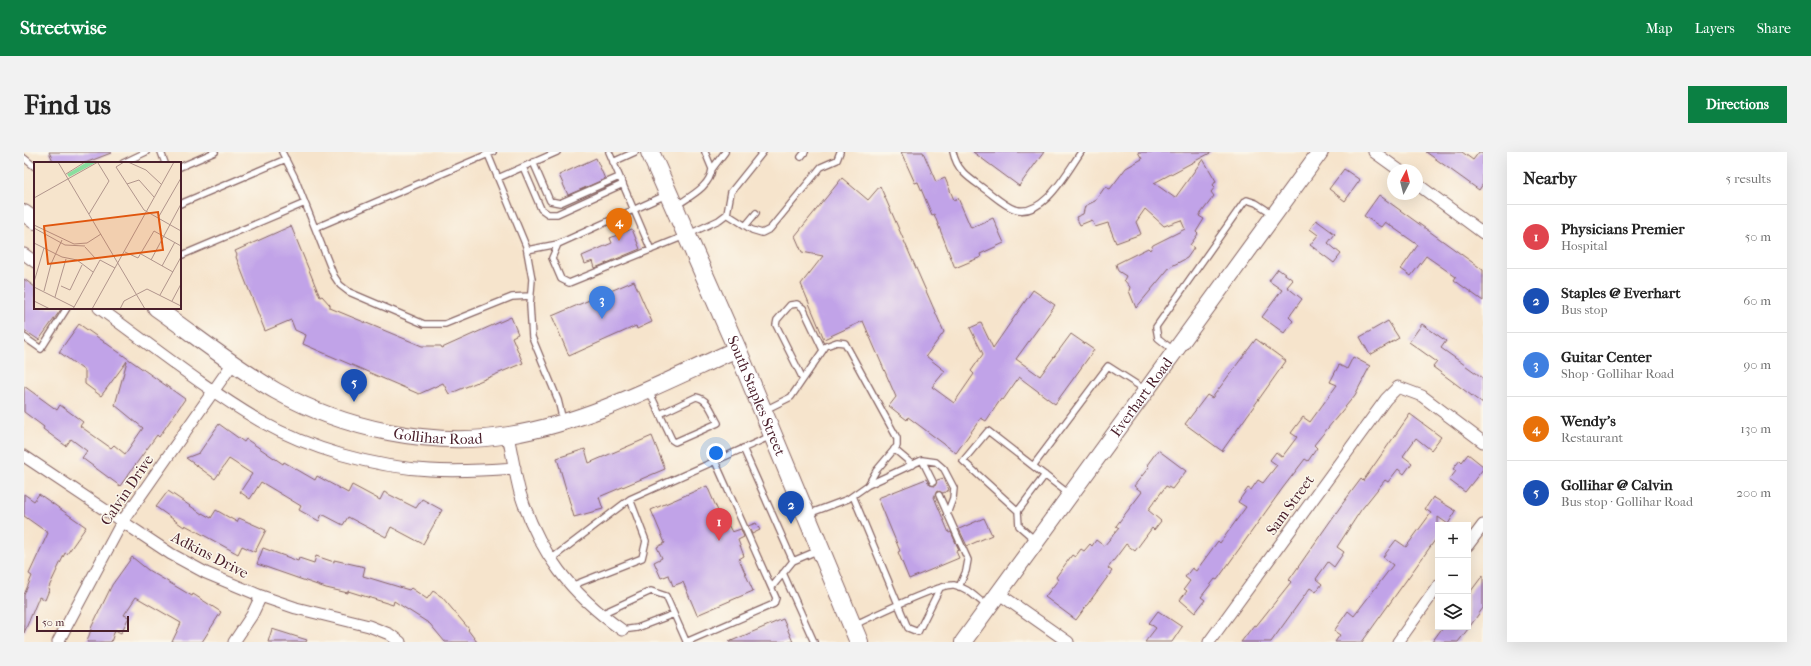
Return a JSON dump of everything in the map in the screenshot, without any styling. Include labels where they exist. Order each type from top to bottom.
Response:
[{"type":"main road","name":"South Staples Street","points":[[650,152],[737,349],[855,634]]},
{"type":"main road","name":"Everhart Road","points":[[964,642],[998,593],[1320,152]]},
{"type":"main road","points":[[24,213],[34,220]]},
{"type":"main road","name":"Gollihar Road","points":[[157,309],[233,363],[276,391],[310,408],[345,422],[377,430],[418,437],[454,439],[508,436],[563,421],[648,388],[737,349]]},
{"type":"street","points":[[1374,152],[1391,164]]},
{"type":"street","points":[[1423,188],[1481,227]]},
{"type":"street","points":[[24,254],[34,261]]},
{"type":"street","points":[[100,309],[260,421],[298,439],[353,457],[429,470],[460,471],[515,468]]},
{"type":"street","name":"Calvin Drive","points":[[58,642],[122,522],[233,363]]},
{"type":"street","name":"Sam Street","points":[[1209,642],[1386,399],[1398,387],[1422,396],[1483,442]]},
{"type":"street","points":[[508,436],[520,491],[530,519],[551,559],[570,586],[601,614],[622,630]]},
{"type":"street","name":"Adkins Drive","points":[[24,456],[171,554],[206,573],[261,596],[296,608],[369,626],[389,634],[400,642]]},
{"type":"street","points":[[1471,541],[1483,525]]},
{"type":"street","points":[[1398,642],[1435,590]]},
{"type":"street","points":[[998,593],[1068,642]]},
{"type":"street","points":[[234,642],[252,615],[261,596]]},
{"type":"lane","points":[[125,162],[146,152]]},
{"type":"lane","points":[[161,152],[165,162]]},
{"type":"lane","points":[[181,167],[215,152]]},
{"type":"lane","points":[[282,152],[305,203],[334,276],[340,285],[350,292],[424,324],[445,324],[512,297],[530,296]]},
{"type":"lane","points":[[498,178],[557,152]]},
{"type":"lane","points":[[609,152],[651,250]]},
{"type":"lane","points":[[613,162],[635,152]]},
{"type":"lane","points":[[527,250],[558,244],[634,209],[671,200],[708,183],[711,177],[712,169],[705,152]]},
{"type":"lane","points":[[712,169],[725,152]]},
{"type":"lane","points":[[558,244],[552,258],[561,279],[569,283],[686,235],[719,220],[727,214],[731,192],[763,152]]},
{"type":"lane","points":[[801,157],[805,152]]},
{"type":"lane","points":[[727,214],[746,226],[762,233],[770,229],[821,167],[837,160],[840,152]]},
{"type":"lane","points":[[953,152],[957,165],[964,174],[1013,209],[1027,211],[1034,209],[1048,198],[1081,152]]},
{"type":"lane","points":[[315,228],[490,153],[498,178],[527,250],[532,279],[530,296],[530,321],[532,337],[558,400],[563,421]]},
{"type":"lane","points":[[24,158],[34,166]]},
{"type":"lane","points":[[181,204],[286,159]]},
{"type":"lane","points":[[533,162],[550,201],[555,204],[620,177]]},
{"type":"lane","points":[[523,167],[541,209],[548,214],[557,214],[623,184]]},
{"type":"lane","points":[[1175,351],[1158,338],[1156,327],[1244,202],[1247,200],[1253,201],[1274,216]]},
{"type":"lane","points":[[181,256],[305,203]]},
{"type":"lane","points":[[746,226],[756,213]]},
{"type":"lane","points":[[803,379],[776,325],[777,320],[790,305],[797,304],[803,308],[823,350]]},
{"type":"lane","points":[[24,337],[41,349],[66,309]]},
{"type":"lane","points":[[763,411],[791,397],[826,346],[837,342],[845,343],[897,438],[897,446],[876,471],[868,485]]},
{"type":"lane","points":[[1033,466],[1108,366],[1146,391]]},
{"type":"lane","points":[[648,388],[660,414],[672,440],[675,442],[718,424],[706,401],[696,397],[660,414]]},
{"type":"lane","points":[[1018,511],[963,461],[988,431],[1070,495]]},
{"type":"lane","points":[[551,559],[630,499],[773,435]]},
{"type":"lane","points":[[744,448],[793,561]]},
{"type":"lane","points":[[894,449],[913,465]]},
{"type":"lane","points":[[806,515],[853,496],[868,485],[922,460],[936,462],[944,468],[954,488],[954,498],[947,514]]},
{"type":"lane","points":[[922,460],[933,482]]},
{"type":"lane","points":[[601,614],[651,591],[666,596],[686,642],[774,604],[776,598],[772,587],[715,461]]},
{"type":"lane","points":[[1036,542],[1019,526],[1018,511],[1044,475]]},
{"type":"lane","points":[[939,495],[968,560],[966,571],[959,587]]},
{"type":"lane","points":[[853,496],[908,628],[918,632],[940,588]]},
{"type":"lane","points":[[570,586],[642,558],[646,541],[630,499]]},
{"type":"lane","points":[[772,587],[793,561],[820,549]]},
{"type":"lane","points":[[784,573],[814,642]]},
{"type":"lane","points":[[855,634],[898,604],[952,585],[965,588],[988,607]]},
{"type":"lane","points":[[622,630],[637,628],[674,614]]},
{"type":"lane","points":[[701,635],[704,642]]},
{"type":"building","points":[[49,152],[111,152],[88,162],[54,162]]},
{"type":"building","points":[[901,152],[923,152],[936,182],[945,178],[954,200],[958,198],[971,228],[993,218],[1004,243],[980,254],[981,257],[955,268],[934,214],[932,215],[918,182],[915,183]]},
{"type":"building","points":[[973,152],[1044,152],[1019,186]]},
{"type":"building","points":[[1138,152],[1212,152],[1154,183],[1175,198],[1203,159],[1216,181],[1213,185],[1215,187],[1211,192],[1214,196],[1199,216],[1204,219],[1196,232],[1198,234],[1190,245],[1194,248],[1187,258],[1170,267],[1136,308],[1129,291],[1130,287],[1124,280],[1126,276],[1118,271],[1116,264],[1148,248],[1150,250],[1153,245],[1185,229],[1181,220],[1164,226],[1145,209],[1136,222],[1141,234],[1116,243],[1108,223],[1095,227],[1092,220],[1080,225],[1076,217],[1083,214],[1085,206],[1095,201],[1105,187],[1110,189],[1126,168],[1142,159]]},
{"type":"building","points":[[1426,152],[1462,152],[1473,160],[1479,152],[1483,152],[1483,184],[1479,190]]},
{"type":"building","points":[[596,158],[605,179],[568,195],[559,175]]},
{"type":"building","points":[[1344,169],[1360,180],[1345,201],[1329,189]]},
{"type":"building","points":[[842,178],[868,200],[880,186],[944,332],[926,356],[945,371],[932,387],[954,403],[974,374],[971,371],[983,354],[970,328],[981,323],[993,348],[1033,290],[1055,305],[1016,359],[1040,376],[1071,334],[1094,350],[1055,404],[1019,377],[1003,400],[1001,399],[986,421],[981,418],[956,453],[908,417],[907,420],[889,406],[896,397],[863,321],[824,339],[801,284],[823,256],[802,252],[795,236]]},
{"type":"building","points":[[1379,195],[1483,270],[1483,301],[1454,280],[1456,277],[1426,256],[1411,276],[1401,269],[1418,245],[1385,222],[1381,227],[1364,216]]},
{"type":"building","points":[[1316,220],[1335,234],[1328,243],[1341,254],[1334,263],[1310,245],[1318,235],[1310,229]]},
{"type":"building","points":[[291,226],[320,297],[322,296],[330,305],[330,308],[422,346],[441,346],[442,348],[511,317],[518,334],[512,337],[523,363],[449,394],[443,383],[419,394],[303,344],[306,335],[295,330],[291,320],[265,331],[235,251]]},
{"type":"building","points":[[632,229],[640,249],[595,268],[593,261],[585,264],[582,256],[612,243],[610,238]]},
{"type":"building","points":[[1278,269],[1293,280],[1287,287],[1302,299],[1289,317],[1293,321],[1284,333],[1262,317],[1282,290],[1269,281]]},
{"type":"building","points":[[24,279],[34,286],[34,309],[61,309],[39,340],[24,330]]},
{"type":"building","points":[[634,281],[652,322],[637,329],[636,326],[569,356],[552,316]]},
{"type":"building","points":[[1388,321],[1399,338],[1370,355],[1360,337]]},
{"type":"building","points":[[79,324],[185,399],[159,437],[157,435],[120,486],[82,458],[87,451],[71,439],[66,446],[43,429],[44,427],[24,412],[24,386],[57,410],[60,405],[83,422],[80,426],[111,448],[114,445],[125,454],[143,428],[115,405],[127,361],[101,396],[85,384],[85,371],[59,352]]},
{"type":"building","points":[[1422,324],[1446,341],[1441,348],[1483,378],[1483,404],[1433,367],[1437,362],[1409,342]]},
{"type":"building","points":[[1256,339],[1286,361],[1222,451],[1185,424],[1207,395],[1212,398]]},
{"type":"building","points":[[1353,357],[1370,366],[1355,395],[1314,445],[1317,448],[1308,461],[1305,459],[1217,580],[1215,579],[1201,597],[1205,600],[1195,613],[1180,600],[1187,591],[1184,589],[1190,581],[1185,577],[1192,568],[1196,571],[1218,541],[1220,543],[1246,507],[1238,502],[1248,488],[1251,490],[1258,480],[1263,483],[1277,465],[1270,460],[1276,452],[1282,457],[1297,437],[1291,433],[1303,417],[1310,422],[1337,385],[1330,382],[1339,365],[1347,369]]},
{"type":"building","points":[[1410,414],[1441,437],[1431,450],[1416,438],[1403,456],[1412,463],[1404,474],[1398,469],[1388,482],[1385,480],[1361,510],[1337,547],[1344,552],[1334,567],[1328,562],[1316,579],[1322,584],[1316,592],[1310,588],[1271,642],[1241,642],[1254,625],[1256,626],[1291,582],[1289,580],[1343,503],[1361,479],[1363,481]]},
{"type":"building","points":[[219,424],[244,442],[246,439],[283,464],[284,462],[315,480],[317,476],[348,493],[352,485],[380,500],[384,492],[416,508],[422,499],[442,510],[423,544],[391,527],[386,537],[348,517],[343,525],[322,514],[319,521],[299,510],[301,506],[261,482],[250,499],[240,492],[252,474],[229,459],[215,479],[186,458],[199,453]]},
{"type":"building","points":[[652,436],[665,469],[599,497],[603,509],[574,517],[557,458],[585,449],[589,463]]},
{"type":"building","points":[[1158,450],[1186,471],[1172,489],[1166,486],[1148,510],[1161,521],[1154,530],[1152,528],[1135,551],[1126,544],[1108,568],[1112,571],[1076,620],[1045,597],[1058,580],[1056,577],[1072,555],[1075,557],[1081,549],[1084,551],[1090,544],[1092,546],[1096,540],[1104,546],[1119,528],[1116,526],[1142,492],[1134,486],[1149,467],[1147,465]]},
{"type":"building","points":[[1468,454],[1483,466],[1483,469],[1465,492],[1449,480],[1456,471],[1453,469],[1460,460],[1462,462]]},
{"type":"building","points":[[944,478],[949,490],[943,493],[937,491],[934,497],[949,533],[951,532],[959,550],[956,551],[959,558],[909,579],[898,552],[900,551],[878,498],[926,479],[930,485],[935,486],[937,480]]},
{"type":"building","points":[[707,486],[722,520],[725,519],[732,532],[741,529],[744,537],[738,540],[744,556],[739,559],[753,591],[697,615],[683,582],[673,586],[669,575],[661,578],[654,562],[662,558],[657,547],[665,543],[651,510]]},
{"type":"building","points":[[168,491],[202,514],[211,518],[216,510],[237,522],[239,518],[266,530],[255,552],[242,546],[238,554],[185,525],[184,527],[156,507]]},
{"type":"building","points":[[24,494],[34,501],[39,494],[86,527],[67,554],[65,553],[48,589],[49,590],[45,600],[39,597],[24,633],[24,595],[32,576],[29,574],[48,533],[24,516]]},
{"type":"building","points":[[1433,497],[1456,511],[1449,522],[1445,522],[1438,517],[1438,522],[1435,522],[1435,540],[1362,642],[1335,642],[1340,635],[1334,631],[1348,611],[1354,616],[1393,565],[1383,557],[1396,540],[1406,547],[1431,513],[1425,509]]},
{"type":"building","points":[[984,518],[992,535],[967,546],[959,529]]},
{"type":"building","points":[[756,523],[760,530],[752,534],[748,526]]},
{"type":"building","points":[[263,548],[298,561],[299,558],[314,563],[316,556],[334,562],[334,560],[365,567],[363,576],[409,590],[411,588],[427,599],[433,591],[442,597],[469,629],[468,630],[477,642],[445,642],[430,624],[394,601],[393,605],[348,591],[348,593],[326,588],[257,564]]},
{"type":"building","points":[[132,557],[148,570],[192,596],[193,594],[221,612],[202,642],[172,642],[181,623],[136,597],[124,615],[129,617],[121,633],[115,630],[111,642],[87,642],[92,626],[112,585]]},
{"type":"building","points":[[1483,575],[1483,608],[1471,625],[1471,594],[1471,591]]},
{"type":"building","points":[[1158,611],[1182,627],[1172,642],[1145,642],[1156,628],[1149,623]]},
{"type":"building","points":[[783,619],[793,642],[729,642]]},
{"type":"building","points":[[272,629],[307,640],[306,642],[268,642]]},
{"type":"building","points":[[1441,630],[1467,630],[1458,642],[1432,642]]},
{"type":"place","name":"Wendy's","points":[[619,241]]},
{"type":"place","name":"Guitar Center","points":[[602,319]]},
{"type":"place","name":"Gollihar @ Calvin","points":[[354,402]]},
{"type":"place","name":"Staples @ Everhart","points":[[791,524]]},
{"type":"place","name":"Physicians Premier","points":[[719,541]]}]
